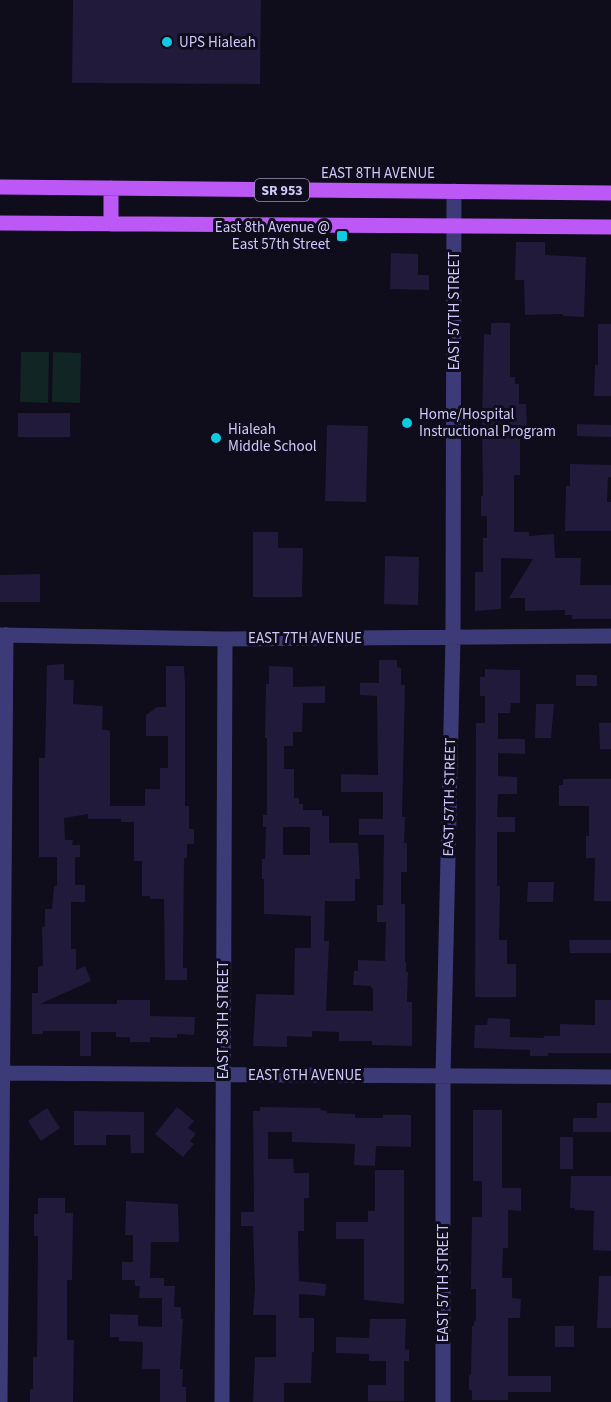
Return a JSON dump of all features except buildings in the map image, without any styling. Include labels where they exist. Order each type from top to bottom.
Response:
[{"type":"main road","name":"EAST 8TH AVENUE","points":[[0,187],[611,192]]},
{"type":"main road","points":[[111,188],[111,224]]},
{"type":"main road","points":[[0,223],[611,227]]},
{"type":"street","name":"EAST 57TH STREET","points":[[443,1402],[443,1076],[453,638],[454,191]]},
{"type":"street","name":"EAST 7TH AVENUE","points":[[3,635],[225,639],[611,636]]},
{"type":"street","points":[[0,1402],[3,635]]},
{"type":"street","name":"EAST 58TH STREET","points":[[222,1402],[225,639]]},
{"type":"street","name":"EAST 6TH AVENUE","points":[[1,1073],[611,1077]]},
{"type":"green space","points":[[21,352],[49,352],[48,403],[20,402]]},
{"type":"green space","points":[[53,352],[81,353],[80,403],[52,402]]},
{"type":"place","name":"UPS Hialeah","points":[[167,42]]},
{"type":"place","name":"East 8th Avenue @ East 57th Street","points":[[342,236]]},
{"type":"place","name":"Home/Hospital Instructional Program","points":[[407,423]]},
{"type":"place","name":"Hialeah Middle School","points":[[216,438]]}]
